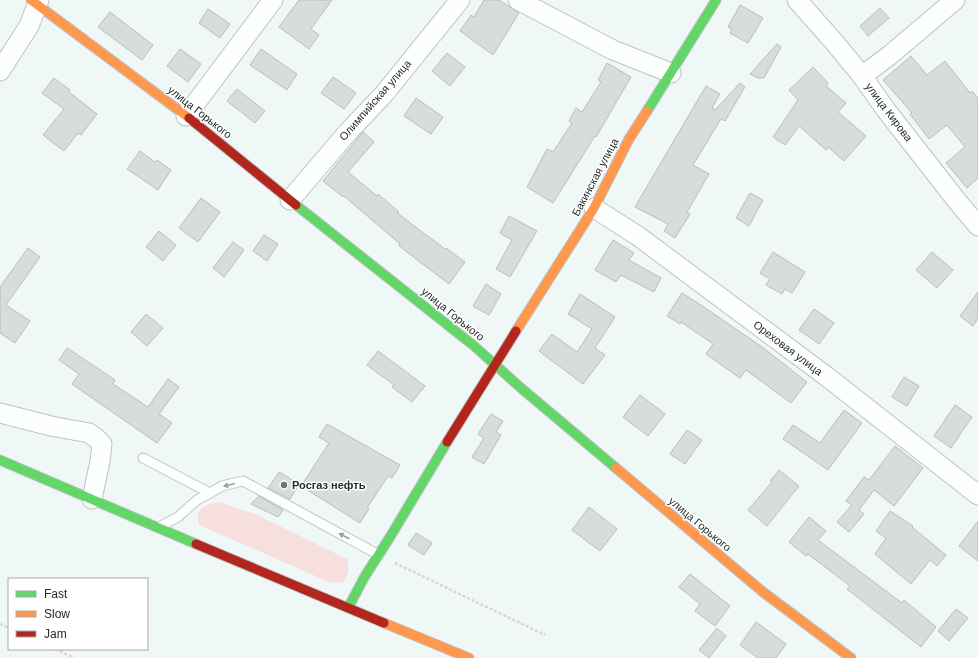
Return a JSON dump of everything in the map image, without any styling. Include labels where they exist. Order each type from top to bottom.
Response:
[{"type":"main road","name":"Бакинская улица","points":[[348,608],[365,576],[454,430],[594,208],[629,139],[716,0]]},
{"type":"main road","name":"улица Горького","points":[[36,2],[186,116],[473,345],[495,366],[763,592],[852,658]]},
{"type":"main road","points":[[0,460],[157,528],[469,658]]},
{"type":"street","points":[[186,116],[273,0]]},
{"type":"street","name":"Олимпийская улица","points":[[290,200],[348,132],[384,94],[460,0]]},
{"type":"street","points":[[518,0],[613,50],[671,74]]},
{"type":"street","name":"улица Кирова","points":[[797,0],[862,76],[891,116],[978,226]]},
{"type":"street","points":[[862,76],[890,56],[955,0]]},
{"type":"street","points":[[0,71],[29,26],[36,2]]},
{"type":"street","name":"Ореховая улица","points":[[594,208],[638,236],[826,376],[978,495]]},
{"type":"street","points":[[0,413],[51,426],[89,433],[96,438],[102,444],[92,499]]},
{"type":"lane","points":[[143,458],[210,493]]},
{"type":"lane","points":[[157,528],[178,517],[197,500],[222,486],[243,481],[379,555]]},
{"type":"path","points":[[379,555],[545,634]]},
{"type":"path","points":[[57,650],[74,658]]},
{"type":"shaded area","points":[[219,502],[255,514],[347,559],[349,569],[346,577],[342,583],[329,582],[199,525],[199,511],[209,504]]},
{"type":"building","points":[[299,0],[332,0],[311,29],[319,35],[309,49],[279,27]]},
{"type":"building","points":[[484,0],[499,0],[519,13],[493,55],[460,31],[471,15],[474,17]]},
{"type":"building","points":[[740,5],[763,18],[748,43],[730,33],[732,29],[728,27]]},
{"type":"building","points":[[880,8],[889,18],[868,36],[860,26]]},
{"type":"building","points":[[208,9],[230,24],[220,38],[199,23]]},
{"type":"building","points":[[110,12],[153,45],[142,60],[98,27]]},
{"type":"building","points":[[777,44],[781,47],[764,78],[758,78],[750,74]]},
{"type":"building","points":[[180,49],[201,64],[188,82],[167,66]]},
{"type":"building","points":[[261,49],[297,74],[287,90],[250,65]]},
{"type":"building","points":[[447,53],[465,67],[450,86],[432,71]]},
{"type":"building","points":[[911,56],[927,75],[945,61],[970,93],[972,91],[978,98],[978,178],[967,188],[946,163],[965,147],[947,125],[929,139],[910,114],[912,113],[883,80]]},
{"type":"building","points":[[607,63],[631,77],[596,137],[595,136],[553,203],[527,187],[547,149],[553,152],[572,123],[569,121],[576,108],[582,112],[601,82],[598,80]]},
{"type":"building","points":[[813,67],[828,83],[826,86],[846,103],[838,112],[866,136],[844,161],[828,147],[826,150],[799,126],[785,145],[773,137],[798,100],[789,90]]},
{"type":"building","points":[[333,77],[356,93],[344,109],[321,93]]},
{"type":"building","points":[[54,78],[97,114],[81,135],[78,133],[64,151],[43,135],[64,109],[42,93]]},
{"type":"building","points":[[740,83],[745,87],[725,121],[721,119],[693,165],[709,174],[687,212],[690,214],[675,238],[664,231],[668,224],[635,207],[706,86],[720,94],[712,108],[715,110]]},
{"type":"building","points":[[237,89],[265,111],[255,123],[227,101]]},
{"type":"building","points":[[416,98],[443,117],[431,134],[404,116]]},
{"type":"building","points":[[363,132],[374,142],[348,172],[377,196],[378,194],[399,212],[397,213],[465,262],[449,284],[399,246],[400,244],[344,196],[343,197],[323,181]]},
{"type":"building","points":[[140,151],[155,162],[157,160],[171,170],[158,190],[127,169]]},
{"type":"building","points":[[750,193],[763,200],[749,226],[736,218]]},
{"type":"building","points":[[201,198],[220,212],[198,242],[179,228]]},
{"type":"building","points":[[509,216],[537,231],[510,277],[496,269],[512,240],[500,233]]},
{"type":"building","points":[[159,231],[176,245],[163,261],[146,247]]},
{"type":"building","points":[[264,235],[278,244],[267,261],[253,251]]},
{"type":"building","points":[[613,240],[634,253],[629,260],[661,278],[654,292],[621,275],[616,282],[595,270]]},
{"type":"building","points":[[233,242],[244,250],[224,277],[213,268]]},
{"type":"building","points":[[28,248],[40,257],[6,305],[30,321],[15,343],[0,333],[0,287]]},
{"type":"building","points":[[773,252],[805,272],[792,293],[785,289],[782,294],[766,285],[770,279],[760,273]]},
{"type":"building","points":[[932,252],[953,270],[937,288],[916,270]]},
{"type":"building","points":[[486,284],[501,294],[489,315],[473,306]]},
{"type":"building","points":[[978,292],[978,318],[973,326],[960,316]]},
{"type":"building","points":[[682,293],[762,347],[807,382],[791,403],[746,370],[740,378],[706,354],[713,344],[681,322],[680,324],[667,316]]},
{"type":"building","points":[[580,294],[615,317],[595,348],[605,355],[583,384],[539,351],[552,334],[577,352],[592,329],[568,314]]},
{"type":"building","points":[[814,309],[834,323],[819,344],[799,330]]},
{"type":"building","points":[[146,314],[163,328],[147,346],[131,332]]},
{"type":"building","points":[[67,348],[115,380],[113,384],[148,407],[168,379],[179,387],[159,414],[172,423],[157,443],[72,384],[79,374],[59,360]]},
{"type":"building","points":[[378,351],[425,386],[412,402],[392,387],[394,385],[367,365]]},
{"type":"building","points":[[904,377],[919,386],[907,406],[892,397]]},
{"type":"building","points":[[640,395],[665,414],[648,436],[623,417]]},
{"type":"building","points":[[955,405],[972,417],[951,448],[934,436]]},
{"type":"building","points":[[844,410],[862,423],[828,470],[783,439],[793,425],[820,443]]},
{"type":"building","points":[[491,414],[503,421],[496,432],[501,435],[484,464],[472,457],[484,438],[478,434]]},
{"type":"building","points":[[327,424],[400,465],[392,478],[388,476],[367,508],[369,509],[360,523],[301,486],[329,443],[319,437]]},
{"type":"building","points":[[687,430],[702,440],[685,464],[670,454]]},
{"type":"building","points":[[895,446],[923,468],[894,506],[874,490],[859,510],[864,514],[849,532],[837,522],[852,505],[846,501],[864,477],[869,480]]},
{"type":"building","points":[[779,470],[799,486],[767,526],[748,510],[772,482],[770,481]]},
{"type":"building","points":[[279,472],[299,484],[290,499],[268,488]]},
{"type":"building","points":[[259,496],[283,510],[278,517],[251,504]]},
{"type":"building","points":[[589,507],[617,529],[600,551],[572,530]]},
{"type":"building","points":[[890,511],[913,526],[912,527],[946,555],[937,566],[930,560],[911,584],[875,554],[886,538],[876,531]]},
{"type":"building","points":[[809,517],[826,531],[818,540],[902,603],[904,600],[936,627],[921,647],[847,589],[850,586],[808,554],[806,556],[789,542]]},
{"type":"building","points":[[978,521],[978,561],[959,546]]},
{"type":"building","points":[[416,533],[432,543],[424,555],[408,545]]},
{"type":"building","points":[[690,574],[730,606],[715,626],[695,611],[700,604],[679,587]]},
{"type":"building","points":[[956,609],[968,618],[949,641],[938,631]]},
{"type":"building","points":[[756,622],[786,644],[776,658],[758,658],[740,645]]},
{"type":"building","points":[[717,628],[726,636],[709,658],[699,650]]},
{"type":"traffic: fast","points":[[647,111],[716,0]]},
{"type":"traffic: fast","points":[[296,205],[473,345],[521,388],[616,468]]},
{"type":"traffic: fast","points":[[348,608],[365,576],[447,442]]},
{"type":"traffic: fast","points":[[0,460],[196,544]]},
{"type":"traffic: slow","points":[[31,0],[189,118]]},
{"type":"traffic: slow","points":[[516,331],[594,208],[629,139],[647,111]]},
{"type":"traffic: slow","points":[[616,468],[763,592],[851,658]]},
{"type":"traffic: slow","points":[[384,623],[469,658]]},
{"type":"traffic: jam","points":[[189,118],[296,205]]},
{"type":"traffic: jam","points":[[447,442],[516,331]]},
{"type":"traffic: jam","points":[[196,544],[384,623]]},
{"type":"place","name":"Росгаз нефть","points":[[284,485]]}]
